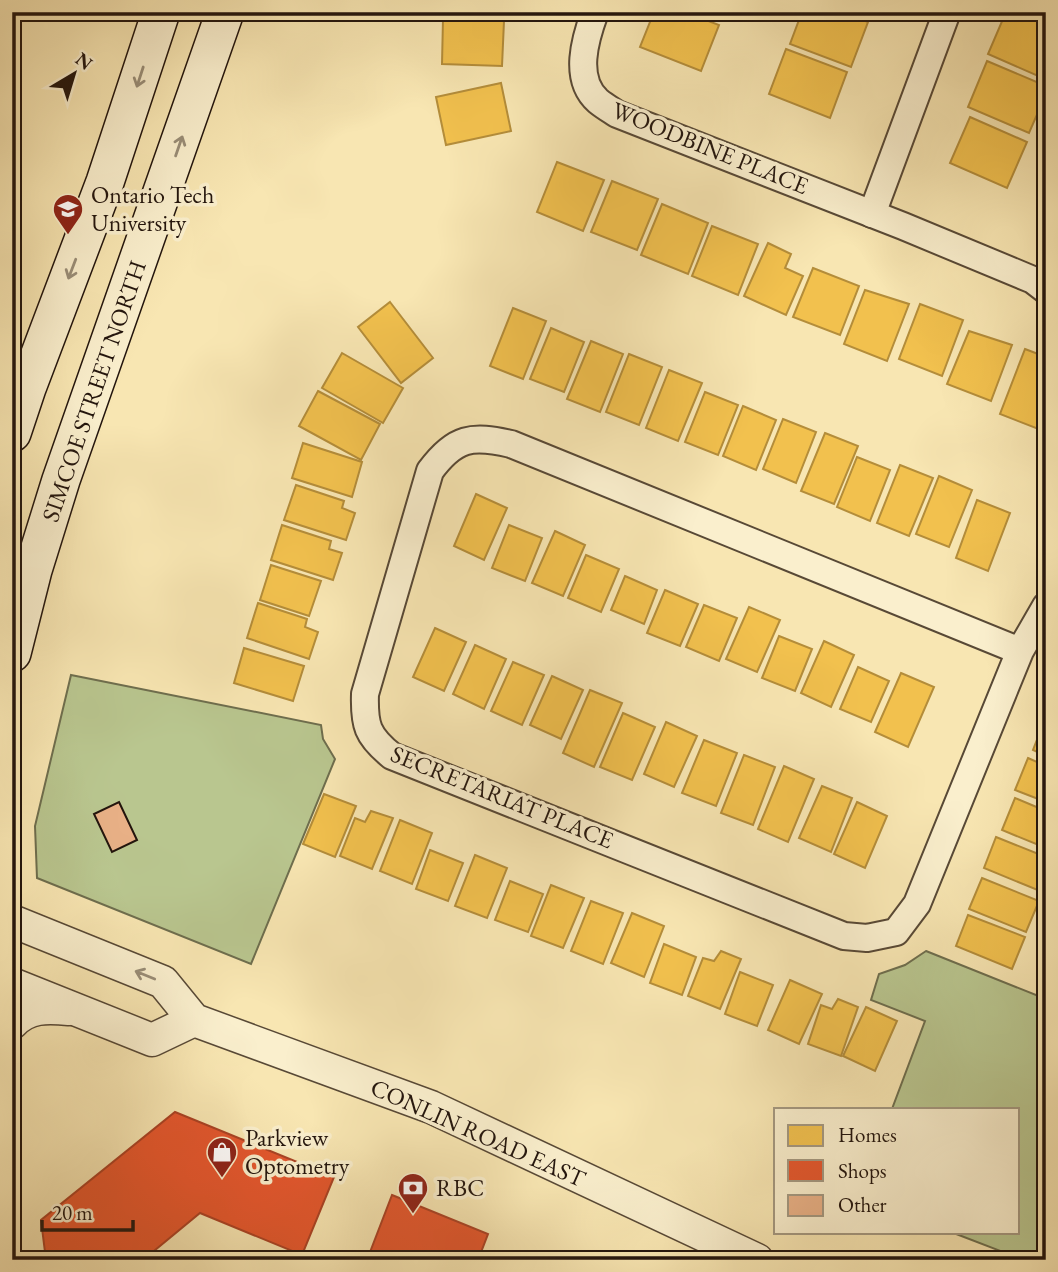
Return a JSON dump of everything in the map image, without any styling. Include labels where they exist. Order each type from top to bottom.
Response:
[{"type":"main road","points":[[12,433],[105,182],[161,12]]},
{"type":"main road","name":"SIMCOE STREET NORTH","points":[[12,653],[33,570],[61,481],[225,12]]},
{"type":"street","name":"WOODBINE PLACE","points":[[594,12],[586,34],[583,61],[587,86],[597,101],[617,114],[1042,284]]},
{"type":"street","points":[[872,214],[947,12]]},
{"type":"street","name":"SECRETARIAT PLACE","points":[[1020,651],[512,444],[488,439],[463,441],[444,452],[430,471],[365,694],[364,721],[374,742],[392,755],[832,931],[845,936],[867,938],[896,932],[917,904],[1020,651],[1046,606]]},
{"type":"street","points":[[12,921],[163,982],[194,1020],[152,1040],[12,984]]},
{"type":"street","points":[[12,1023],[41,1006],[78,1010]]},
{"type":"street","name":"CONLIN ROAD EAST","points":[[194,1020],[431,1107],[757,1260]]},
{"type":"green space","points":[[71,675],[321,725],[323,739],[335,759],[251,964],[37,878],[35,826]]},
{"type":"green space","points":[[926,951],[1046,999],[1046,1260],[1024,1260],[956,1234],[1020,1234],[1020,1108],[892,1108],[925,1021],[871,1000],[879,974],[905,965]]},
{"type":"building: Homes","points":[[654,12],[685,12],[719,25],[701,71],[640,47]]},
{"type":"building: Homes","points":[[697,12],[719,12],[717,19]]},
{"type":"building: Homes","points":[[802,12],[844,12],[868,22],[851,67],[790,44]]},
{"type":"building: Homes","points":[[1006,12],[1017,12],[1046,25],[1045,79],[988,54]]},
{"type":"building: Homes","points":[[443,19],[504,21],[502,66],[442,64]]},
{"type":"building: Homes","points":[[786,49],[847,72],[830,118],[769,94]]},
{"type":"building: Homes","points":[[987,61],[1046,86],[1046,94],[1029,133],[968,107]]},
{"type":"building: Homes","points":[[501,83],[511,131],[446,145],[436,97]]},
{"type":"building: Homes","points":[[970,117],[1027,142],[1007,188],[950,163]]},
{"type":"building: Homes","points":[[557,162],[604,180],[583,231],[537,212]]},
{"type":"building: Homes","points":[[612,181],[658,199],[637,250],[591,232]]},
{"type":"building: Homes","points":[[662,204],[708,223],[688,274],[641,255]]},
{"type":"building: Homes","points":[[712,226],[758,244],[738,295],[692,276]]},
{"type":"building: Homes","points":[[768,243],[791,254],[785,268],[803,276],[786,315],[744,296]]},
{"type":"building: Homes","points":[[813,268],[859,286],[840,335],[793,317]]},
{"type":"building: Homes","points":[[865,290],[909,304],[887,361],[844,344]]},
{"type":"building: Homes","points":[[390,302],[433,358],[401,383],[358,327]]},
{"type":"building: Homes","points":[[920,304],[963,320],[942,376],[899,359]]},
{"type":"building: Homes","points":[[513,308],[546,321],[523,379],[490,366]]},
{"type":"building: Homes","points":[[551,328],[584,342],[564,392],[530,379]]},
{"type":"building: Homes","points":[[969,331],[1012,345],[991,401],[947,384]]},
{"type":"building: Homes","points":[[591,341],[623,354],[600,412],[567,399]]},
{"type":"building: Homes","points":[[1025,349],[1046,357],[1046,416],[1041,430],[1000,414]]},
{"type":"building: Homes","points":[[342,353],[403,388],[383,423],[322,388]]},
{"type":"building: Homes","points":[[629,354],[662,367],[639,425],[606,412]]},
{"type":"building: Homes","points":[[669,370],[702,383],[678,441],[646,428]]},
{"type":"building: Homes","points":[[318,391],[380,424],[361,460],[299,426]]},
{"type":"building: Homes","points":[[705,392],[738,405],[718,455],[685,442]]},
{"type":"building: Homes","points":[[743,406],[776,420],[756,470],[723,456]]},
{"type":"building: Homes","points":[[783,419],[816,432],[796,483],[763,469]]},
{"type":"building: Homes","points":[[825,433],[858,446],[834,504],[801,491]]},
{"type":"building: Homes","points":[[303,443],[362,462],[352,497],[292,478]]},
{"type":"building: Homes","points":[[857,457],[890,470],[870,521],[837,507]]},
{"type":"building: Homes","points":[[900,465],[933,478],[909,536],[877,523]]},
{"type":"building: Homes","points":[[939,476],[972,490],[949,547],[916,534]]},
{"type":"building: Homes","points":[[296,485],[344,501],[342,508],[355,513],[346,540],[284,520]]},
{"type":"building: Homes","points":[[476,494],[507,508],[484,560],[454,546]]},
{"type":"building: Homes","points":[[977,500],[1010,513],[988,571],[956,558]]},
{"type":"building: Homes","points":[[282,525],[331,541],[329,549],[342,553],[333,580],[271,560]]},
{"type":"building: Homes","points":[[509,525],[542,538],[525,581],[492,568]]},
{"type":"building: Homes","points":[[555,531],[585,545],[563,596],[532,583]]},
{"type":"building: Homes","points":[[586,555],[619,569],[601,612],[568,598]]},
{"type":"building: Homes","points":[[271,565],[321,581],[309,616],[260,600]]},
{"type":"building: Homes","points":[[625,576],[657,590],[644,624],[611,610]]},
{"type":"building: Homes","points":[[665,590],[698,604],[680,646],[647,633]]},
{"type":"building: Homes","points":[[258,603],[307,619],[305,627],[318,632],[309,659],[247,638]]},
{"type":"building: Homes","points":[[704,605],[737,618],[719,661],[686,647]]},
{"type":"building: Homes","points":[[749,607],[780,620],[757,672],[726,659]]},
{"type":"building: Homes","points":[[435,628],[466,642],[444,691],[413,677]]},
{"type":"building: Homes","points":[[779,636],[812,649],[795,691],[762,678]]},
{"type":"building: Homes","points":[[824,641],[854,655],[831,707],[801,693]]},
{"type":"building: Homes","points":[[475,645],[506,659],[484,709],[453,694]]},
{"type":"building: Homes","points":[[244,648],[304,666],[293,701],[234,683]]},
{"type":"building: Homes","points":[[513,662],[544,675],[522,725],[491,711]]},
{"type":"building: Homes","points":[[858,667],[889,681],[871,722],[840,709]]},
{"type":"building: Homes","points":[[901,673],[934,687],[908,747],[875,732]]},
{"type":"building: Homes","points":[[552,676],[583,690],[561,739],[530,725]]},
{"type":"building: Homes","points":[[590,690],[622,703],[594,767],[563,753]]},
{"type":"building: Homes","points":[[623,713],[655,727],[632,780],[600,767]]},
{"type":"building: Homes","points":[[1046,719],[1046,756],[1033,750]]},
{"type":"building: Homes","points":[[666,722],[697,736],[674,787],[644,774]]},
{"type":"building: Homes","points":[[704,740],[737,753],[716,806],[682,793]]},
{"type":"building: Homes","points":[[744,755],[775,767],[753,825],[721,813]]},
{"type":"building: Homes","points":[[1028,758],[1046,766],[1046,802],[1015,790]]},
{"type":"building: Homes","points":[[784,766],[814,779],[788,842],[758,829]]},
{"type":"building: Homes","points":[[822,786],[852,798],[831,852],[799,838]]},
{"type":"building: Homes","points":[[324,794],[356,806],[335,857],[303,844]]},
{"type":"building: Homes","points":[[1015,798],[1046,811],[1046,848],[1002,830]]},
{"type":"building: Homes","points":[[857,802],[887,816],[865,868],[834,854]]},
{"type":"building: Homes","points":[[371,811],[393,818],[372,869],[340,856],[355,818],[365,822]]},
{"type":"building: Homes","points":[[400,820],[432,833],[412,884],[380,871]]},
{"type":"building: Homes","points":[[996,837],[1046,857],[1046,878],[1040,891],[984,868]]},
{"type":"building: Homes","points":[[430,850],[463,863],[448,901],[416,889]]},
{"type":"building: Homes","points":[[475,855],[507,868],[487,918],[455,906]]},
{"type":"building: Homes","points":[[982,878],[1039,901],[1026,932],[969,909]]},
{"type":"building: Homes","points":[[510,881],[543,894],[528,932],[495,920]]},
{"type":"building: Homes","points":[[551,885],[584,898],[563,948],[531,936]]},
{"type":"building: Homes","points":[[591,901],[623,913],[603,964],[571,951]]},
{"type":"building: Homes","points":[[632,913],[664,926],[644,977],[611,963]]},
{"type":"building: Homes","points":[[968,915],[1025,937],[1012,969],[956,946]]},
{"type":"building: Homes","points":[[664,944],[696,957],[682,995],[650,983]]},
{"type":"building: Homes","points":[[721,951],[741,959],[720,1009],[688,996],[703,958],[714,961]]},
{"type":"building: Homes","points":[[740,972],[773,985],[757,1026],[725,1014]]},
{"type":"building: Homes","points":[[790,980],[822,994],[799,1044],[768,1030]]},
{"type":"building: Homes","points":[[838,999],[858,1007],[841,1056],[808,1044],[821,1005],[832,1009]]},
{"type":"building: Homes","points":[[866,1007],[897,1021],[875,1071],[843,1056]]},
{"type":"building: Shops","points":[[175,1112],[334,1177],[302,1255],[200,1213],[143,1260],[46,1260],[41,1220]]},
{"type":"building: Shops","name":"RBC","points":[[392,1195],[488,1234],[478,1260],[367,1260]]},
{"type":"building: Other","points":[[119,802],[137,840],[112,852],[94,814]]},
{"type":"place","name":"Ontario Tech University","points":[[68,236]]},
{"type":"place","name":"Parkview Optometry","points":[[222,1179]]},
{"type":"place","name":"RBC","points":[[413,1215]]}]
